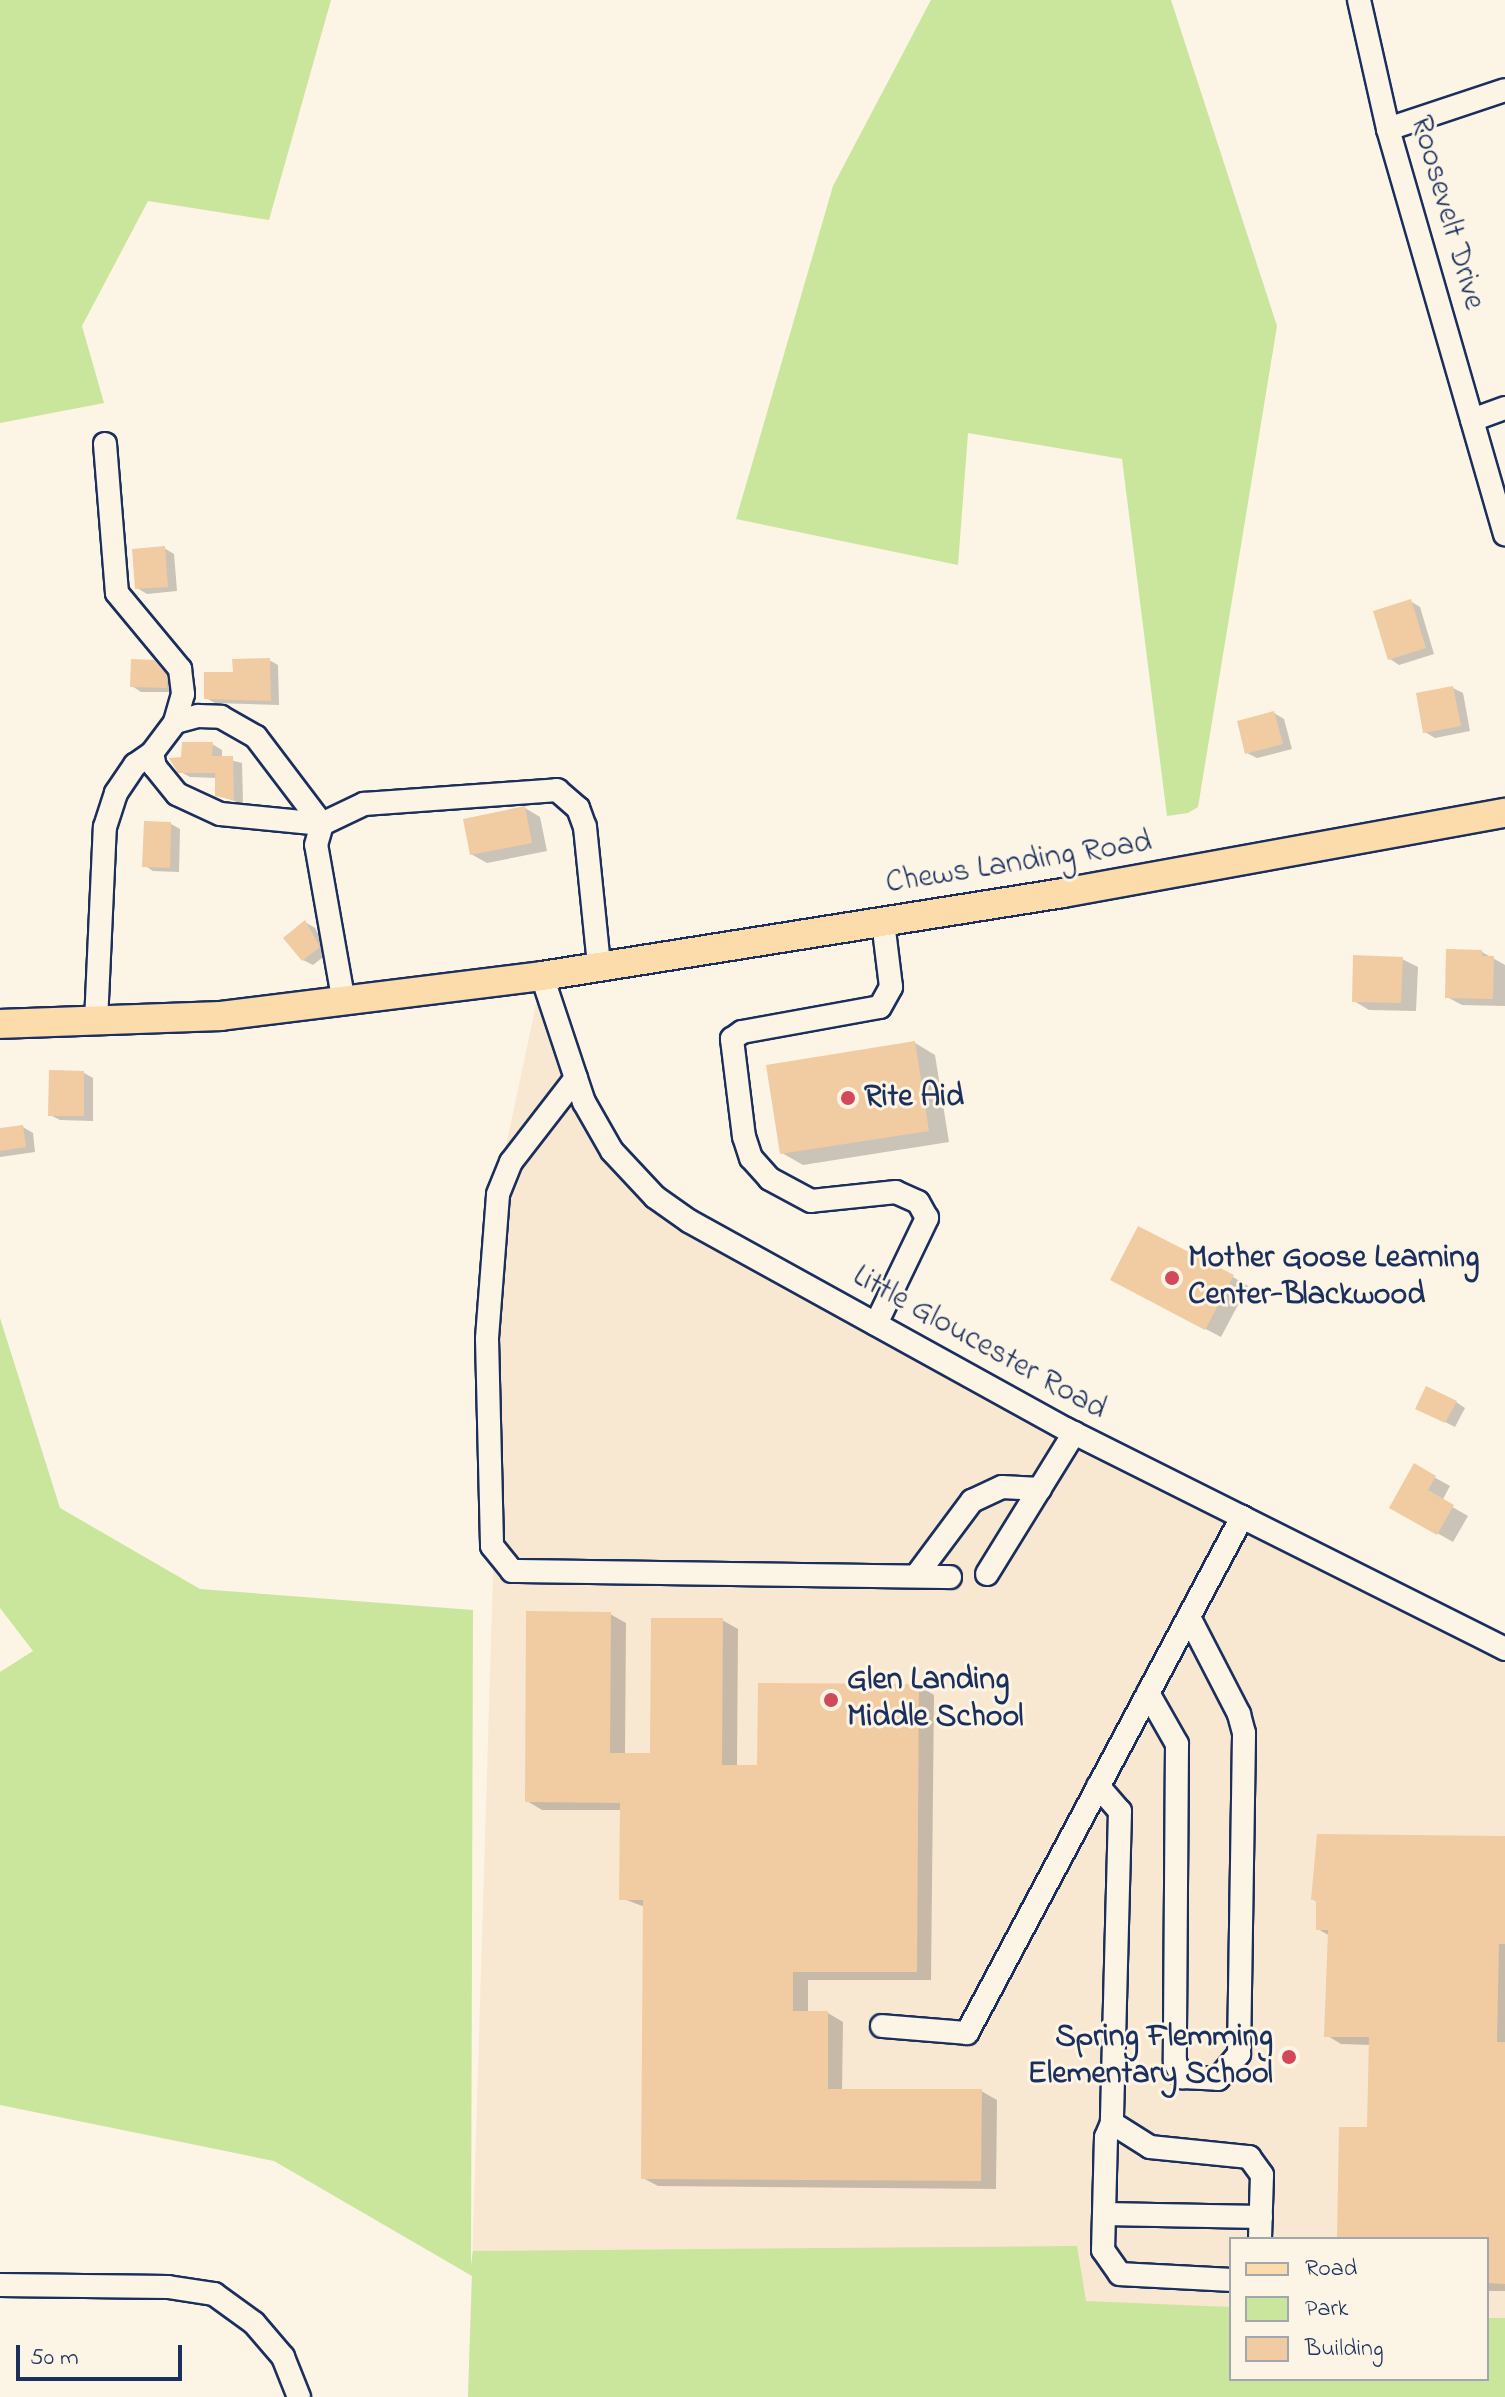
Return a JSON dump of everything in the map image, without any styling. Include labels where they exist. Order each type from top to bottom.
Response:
[{"type":"main road","name":"Chews Landing Road","points":[[0,1024],[221,1016],[542,976],[883,922],[1505,813]]},
{"type":"street","name":"Roosevelt Drive","points":[[1359,0],[1388,129],[1505,534]]},
{"type":"street","points":[[1388,129],[1505,90]]},
{"type":"street","points":[[1472,420],[1505,408]]},
{"type":"street","points":[[96,1022],[105,827],[116,793],[135,765],[152,753],[175,722],[183,694],[180,669],[117,593],[105,444]]},
{"type":"street","points":[[175,722],[221,717],[243,727],[322,824]]},
{"type":"street","points":[[152,753],[166,782],[200,808],[322,824],[364,804],[557,790],[578,808],[585,827],[599,966]]},
{"type":"street","points":[[322,824],[316,845],[344,1003]]},
{"type":"street","points":[[876,1324],[916,1251],[927,1218],[918,1202],[896,1192],[811,1201],[770,1179],[751,1158],[744,1137],[732,1039],[742,1032],[880,1007],[891,987],[883,922]]},
{"type":"street","name":"Little Gloucester Road","points":[[542,976],[576,1078],[612,1151],[655,1197],[1074,1433],[1505,1649]]},
{"type":"street","points":[[576,1078],[511,1162],[498,1195],[487,1339],[492,1546],[512,1571],[950,1577]]},
{"type":"street","points":[[987,1574],[1074,1433]]},
{"type":"street","points":[[916,1576],[972,1501],[1002,1487],[1040,1489]]},
{"type":"street","points":[[882,2026],[967,2033],[1242,1517]]},
{"type":"street","points":[[1148,1693],[1177,1744],[1175,2062],[1182,2077],[1218,2079],[1239,2054],[1244,1733],[1189,1617]]},
{"type":"street","points":[[1098,1786],[1120,1811],[1112,2123],[1106,2137],[1103,2250],[1120,2274],[1229,2280]]},
{"type":"street","points":[[1104,2214],[1260,2228],[1262,2175],[1249,2157],[1150,2147],[1112,2123]]},
{"type":"street","points":[[0,2285],[168,2287],[214,2294],[254,2323],[283,2357],[299,2397]]},
{"type":"shaded area","name":"Glen Landing Middle School","points":[[542,976],[612,1151],[689,1221],[1505,1649],[1505,2397],[468,2397],[506,1146]]},
{"type":"green space","points":[[0,0],[331,0],[269,220],[148,201],[82,326],[104,403],[0,423]]},
{"type":"green space","points":[[931,0],[1171,0],[1277,326],[1198,807],[1188,813],[1167,816],[1122,459],[968,433],[958,565],[736,519],[833,186]]},
{"type":"green space","points":[[0,1318],[60,1508],[200,1589],[473,1610],[471,2265],[473,2251],[1077,2246],[1086,2301],[1229,2307],[1229,2381],[1489,2381],[1489,2318],[1505,2318],[1505,2397],[468,2397],[472,2276],[274,2161],[0,2105],[0,1672],[33,1651],[0,1608]]},
{"type":"building","points":[[165,546],[168,587],[135,589],[132,549]]},
{"type":"building","points":[[1411,599],[1426,648],[1388,660],[1373,611]]},
{"type":"building","points":[[270,658],[271,701],[204,699],[204,672],[233,672],[232,659]]},
{"type":"building","points":[[131,659],[154,660],[167,675],[167,688],[130,687]]},
{"type":"building","points":[[1453,686],[1461,726],[1423,733],[1416,693]]},
{"type":"building","points":[[1274,711],[1283,744],[1245,754],[1237,721]]},
{"type":"building","points":[[182,742],[213,742],[212,756],[233,756],[234,800],[215,796],[215,773],[178,773],[169,758],[181,757]]},
{"type":"building","points":[[525,806],[532,843],[470,855],[463,819]]},
{"type":"building","points":[[144,821],[171,822],[170,868],[142,867]]},
{"type":"building","points":[[305,920],[320,947],[302,961],[283,938]]},
{"type":"building","points":[[1446,949],[1482,950],[1482,956],[1494,956],[1493,999],[1445,998]]},
{"type":"building","points":[[1353,955],[1403,957],[1401,1003],[1352,1002]]},
{"type":"building","name":"Rite Aid","points":[[915,1041],[929,1131],[780,1154],[766,1065]]},
{"type":"building","points":[[49,1070],[84,1071],[84,1116],[48,1116]]},
{"type":"building","points":[[23,1125],[26,1147],[0,1151],[0,1128]]},
{"type":"building","name":"Mother Goose Learning Center-Blackwood","points":[[1138,1226],[1234,1275],[1205,1330],[1110,1280]]},
{"type":"building","points":[[1426,1386],[1457,1401],[1445,1423],[1415,1409]]},
{"type":"building","points":[[1414,1463],[1436,1476],[1428,1490],[1454,1505],[1437,1535],[1389,1508]]},
{"type":"building","points":[[526,1611],[611,1612],[610,1753],[650,1753],[651,1618],[723,1618],[722,1765],[757,1765],[758,1683],[919,1684],[917,1972],[793,1972],[793,2011],[828,2011],[828,2089],[982,2089],[981,2181],[641,2179],[643,1900],[619,1900],[620,1803],[525,1802]]},
{"type":"building","points":[[1317,1834],[1505,1836],[1505,1944],[1499,1944],[1497,2042],[1505,2042],[1505,2284],[1489,2283],[1489,2237],[1337,2237],[1339,2127],[1367,2127],[1369,2037],[1324,2037],[1328,1930],[1316,1930],[1316,1900],[1311,1900]]},
{"type":"place","name":"Rite Aid","points":[[848,1098]]},
{"type":"place","name":"Mother Goose Learning Center-Blackwood","points":[[1172,1278]]},
{"type":"place","name":"Glen Landing Middle School","points":[[831,1700]]},
{"type":"place","name":"Spring Flemming Elementary School","points":[[1289,2057]]}]
